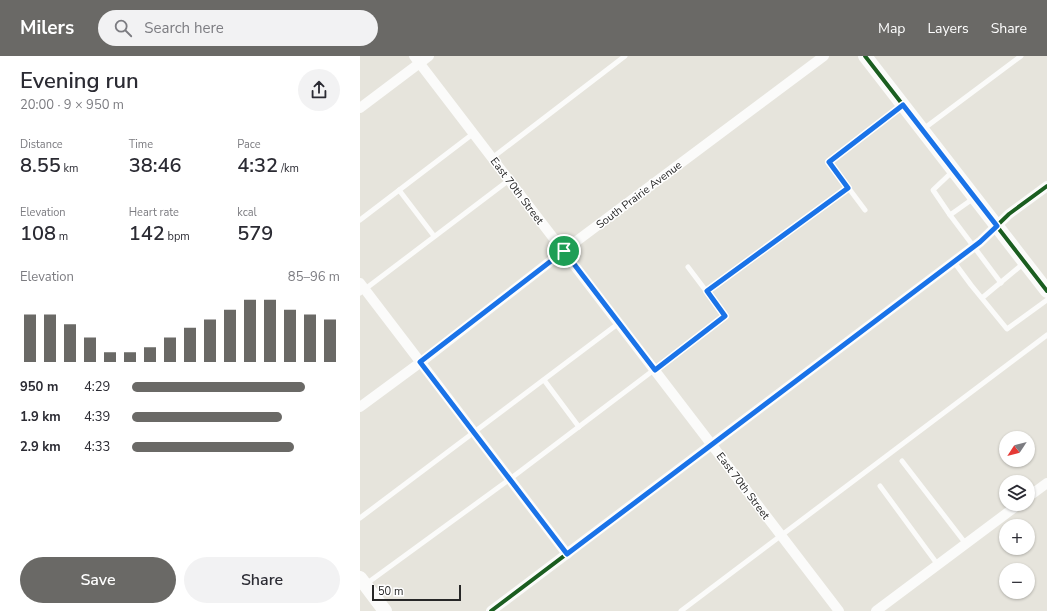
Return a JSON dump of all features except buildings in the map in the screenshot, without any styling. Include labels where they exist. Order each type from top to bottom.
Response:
[{"type":"main road","points":[[865,56],[1047,291]]},
{"type":"main road","points":[[363,581],[385,611]]},
{"type":"street","points":[[360,108],[417,59],[429,56]]},
{"type":"street","name":"South Prairie Avenue","points":[[360,407],[564,251],[824,56]]},
{"type":"street","name":"East 70th Street","points":[[417,59],[839,611]]},
{"type":"street","points":[[491,611],[985,239],[1009,214],[1047,186]]},
{"type":"street","points":[[362,288],[567,554]]},
{"type":"street","points":[[1035,492],[1047,483]]},
{"type":"street","points":[[876,611],[1010,511]]},
{"type":"lane","points":[[492,158],[624,56]]},
{"type":"lane","points":[[922,130],[1021,56]]},
{"type":"lane","points":[[865,210],[829,162],[903,105]]},
{"type":"lane","points":[[360,220],[474,134]]},
{"type":"lane","points":[[954,170],[933,190],[1001,282]]},
{"type":"lane","points":[[362,288],[509,180]]},
{"type":"lane","points":[[707,291],[848,188]]},
{"type":"lane","points":[[399,190],[434,236]]},
{"type":"lane","points":[[950,215],[975,198]]},
{"type":"lane","points":[[954,262],[1007,329],[1047,300]]},
{"type":"lane","points":[[982,298],[1025,263]]},
{"type":"lane","points":[[363,581],[510,479],[725,316],[688,266]]},
{"type":"lane","points":[[360,518],[619,324]]},
{"type":"lane","points":[[681,611],[1047,334]]},
{"type":"lane","points":[[544,380],[579,427]]},
{"type":"lane","points":[[902,461],[966,544]]},
{"type":"lane","points":[[880,486],[938,565]]},
{"type":"cycle path","points":[[865,56],[1047,291]]},
{"type":"cycle path","points":[[491,611],[980,242],[1009,214],[1047,186]]},
{"type":"route","points":[[903,105],[997,226],[985,239],[567,554],[420,362],[564,251],[655,370],[725,316],[707,291],[848,188],[829,162],[903,105]]}]
